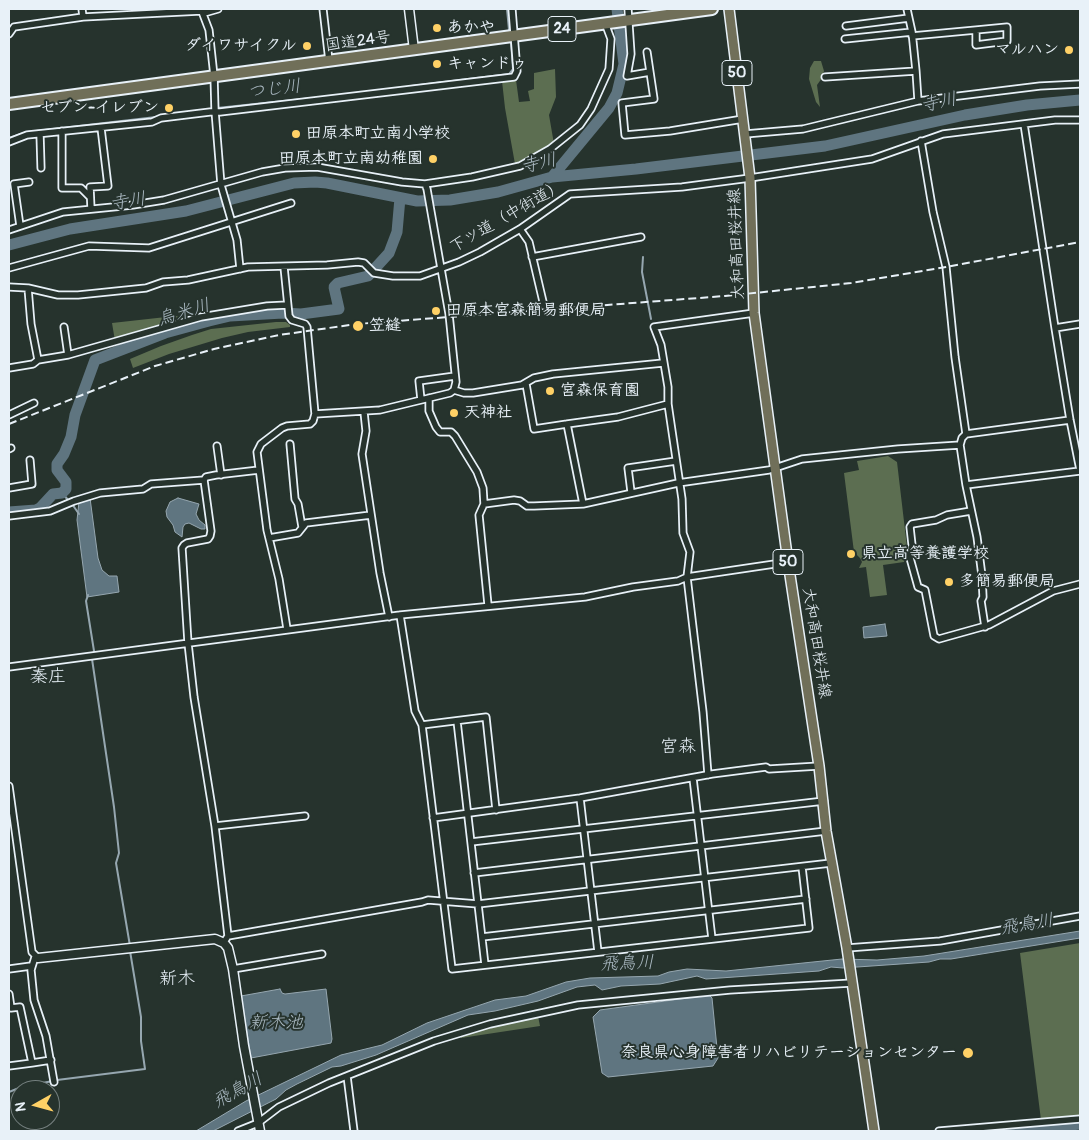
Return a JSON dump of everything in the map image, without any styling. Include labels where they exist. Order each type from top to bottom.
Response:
[{"type":"highway","name":"国道24号","points":[[9,104],[712,9]]},
{"type":"main road","name":"大和高田桜井線","points":[[729,9],[750,176],[754,313],[788,562],[824,801],[826,832],[848,949],[874,1131]]},
{"type":"street","points":[[82,9],[83,17]]},
{"type":"street","points":[[106,16],[107,9]]},
{"type":"street","points":[[9,34],[14,27],[83,17],[218,9]]},
{"type":"street","points":[[323,9],[329,61]]},
{"type":"street","points":[[409,9],[414,50]]},
{"type":"street","points":[[9,142],[27,135],[152,122],[161,118],[215,110],[514,76],[517,71],[512,9]]},
{"type":"street","points":[[628,9],[626,20],[631,54],[627,76],[650,72]]},
{"type":"street","points":[[907,9],[912,34],[918,101]]},
{"type":"street","points":[[202,11],[209,30],[214,76],[221,186],[237,240],[240,269]]},
{"type":"street","points":[[846,26],[909,18]]},
{"type":"street","points":[[9,230],[63,212],[164,200],[221,186],[262,172],[298,166],[317,167],[426,187],[520,166],[550,149],[580,125],[591,109],[609,69],[611,39],[607,23]]},
{"type":"street","points":[[845,39],[1006,27],[1007,41],[976,44],[976,30]]},
{"type":"street","points":[[647,52],[654,99],[622,102],[625,135],[670,131],[743,119]]},
{"type":"street","points":[[825,77],[916,71]]},
{"type":"street","points":[[745,136],[803,129],[918,101],[1040,86],[1080,84]]},
{"type":"street","name":"下ツ道（中街道）","points":[[9,287],[28,288],[58,295],[78,295],[146,288],[163,282],[188,280],[240,269],[358,262],[364,263],[374,273],[393,276],[420,276],[480,252],[520,229],[570,194],[682,187],[872,159],[943,134],[1055,120],[1080,120]]},
{"type":"street","points":[[966,485],[1080,470],[1055,328],[1024,124]]},
{"type":"street","points":[[91,209],[90,187],[108,186],[101,128]]},
{"type":"street","points":[[62,131],[62,188],[81,188],[90,197]]},
{"type":"street","points":[[40,134],[41,168]]},
{"type":"street","points":[[921,141],[933,212],[946,267],[955,357],[966,434]]},
{"type":"street","points":[[20,226],[14,184],[29,182]]},
{"type":"street","points":[[426,187],[449,314],[455,376],[454,390]]},
{"type":"street","points":[[9,268],[89,246],[149,248],[291,203]]},
{"type":"street","points":[[520,229],[528,242],[544,306]]},
{"type":"street","points":[[532,257],[641,237]]},
{"type":"street","points":[[284,267],[289,316],[292,320],[305,324],[306,327],[315,414],[314,421],[310,424],[282,428],[261,444],[257,452],[269,538],[279,579],[287,629]]},
{"type":"street","points":[[28,288],[31,324],[38,360]]},
{"type":"street","points":[[9,368],[32,364],[38,360],[68,355],[201,317],[266,306],[287,305]]},
{"type":"street","points":[[708,775],[703,712],[687,577],[690,552],[683,533],[682,506],[668,404],[668,387],[661,345],[654,327],[754,313]]},
{"type":"street","points":[[1055,328],[1080,324]]},
{"type":"street","points":[[64,326],[68,355]]},
{"type":"street","points":[[315,414],[364,412],[450,393],[454,390],[473,393],[526,384],[540,376],[663,363]]},
{"type":"street","points":[[421,400],[419,381],[455,376]]},
{"type":"street","points":[[526,384],[534,429],[618,417],[668,404]]},
{"type":"street","points":[[429,398],[429,411],[436,427],[440,432],[451,432],[477,472],[483,488],[484,504],[479,515],[489,599],[488,606]]},
{"type":"street","points":[[9,415],[34,403]]},
{"type":"street","points":[[364,412],[366,431],[362,454],[380,573],[389,617]]},
{"type":"street","points":[[985,626],[981,601],[983,598],[982,576],[977,537],[960,445],[962,438],[966,434],[1070,420]]},
{"type":"street","points":[[568,424],[583,504]]},
{"type":"street","points":[[290,444],[295,499],[298,504],[302,526]]},
{"type":"street","points":[[484,504],[514,500],[528,506],[583,504],[678,483],[769,470],[802,460],[898,449],[960,445]]},
{"type":"street","points":[[217,446],[221,475]]},
{"type":"street","points":[[9,488],[32,484],[30,460]]},
{"type":"street","points":[[631,492],[628,468],[676,461]]},
{"type":"street","points":[[9,516],[50,511],[100,493],[143,489],[151,484],[204,480],[206,477],[259,470]]},
{"type":"street","points":[[204,480],[210,536],[208,540],[187,543],[182,548],[188,643],[194,697],[215,826],[226,939],[230,952],[260,1131]]},
{"type":"street","points":[[971,511],[912,524],[910,527],[912,545],[910,558],[918,587],[925,590],[934,636],[939,639],[985,626],[1053,591],[1080,584]]},
{"type":"street","points":[[269,538],[298,533],[306,523],[371,515]]},
{"type":"street","points":[[9,668],[400,615],[585,597],[633,587],[678,581],[687,577],[788,562]]},
{"type":"street","points":[[400,615],[415,711],[422,724],[452,969],[809,928],[802,867]]},
{"type":"street","points":[[422,724],[486,717],[496,810]]},
{"type":"street","points":[[457,721],[485,965]]},
{"type":"street","points":[[433,818],[580,798],[708,775],[766,768],[819,766]]},
{"type":"street","points":[[693,778],[712,940]]},
{"type":"street","points":[[9,786],[31,946],[36,958]]},
{"type":"street","points":[[580,798],[598,952]]},
{"type":"street","points":[[471,842],[824,801]]},
{"type":"street","points":[[215,826],[305,816]]},
{"type":"street","points":[[474,873],[826,832]]},
{"type":"street","points":[[36,958],[226,939],[428,900],[478,904],[802,867],[831,862]]},
{"type":"street","points":[[482,937],[806,899]]},
{"type":"street","points":[[848,949],[940,940],[1080,916]]},
{"type":"street","points":[[233,970],[322,954]]},
{"type":"street","points":[[36,958],[31,966],[34,1000],[46,1036],[54,1080]]},
{"type":"street","points":[[9,969],[31,966]]},
{"type":"street","points":[[238,1131],[279,1107],[403,1053],[458,1033],[540,1012],[578,1005],[673,995],[852,981]]},
{"type":"street","points":[[9,994],[10,1008],[20,1007],[32,1062]]},
{"type":"street","points":[[9,1066],[51,1060]]},
{"type":"street","points":[[347,1076],[354,1131]]},
{"type":"street","points":[[939,1131],[1080,1119]]},
{"type":"green space","points":[[814,61],[821,61],[824,71],[817,85],[820,107],[816,102],[809,79],[810,68]]},
{"type":"green space","points":[[555,69],[556,97],[549,115],[554,144],[523,162],[515,164],[502,81],[516,80],[519,102],[530,101],[528,91],[534,89],[534,73]]},
{"type":"green space","points":[[179,316],[179,319],[115,341],[112,323]]},
{"type":"green space","points":[[286,322],[290,327],[248,332],[222,338],[169,354],[133,368],[130,359],[211,329]]},
{"type":"green space","points":[[888,456],[897,462],[907,547],[904,562],[883,565],[887,595],[870,597],[866,567],[859,568],[862,562],[854,552],[844,473],[859,470],[857,461]]},
{"type":"green space","points":[[1080,943],[1080,1115],[1041,1120],[1020,953]]},
{"type":"green space","points":[[538,1016],[540,1026],[461,1038],[461,1035]]},
{"type":"water","points":[[90,498],[98,558],[102,570],[109,576],[117,576],[119,592],[87,597],[77,520],[79,502]]},
{"type":"water","points":[[178,498],[199,504],[196,514],[205,525],[205,529],[189,523],[183,527],[182,537],[175,532],[166,511],[170,502]]},
{"type":"water","points":[[885,624],[887,636],[864,638],[863,627]]},
{"type":"water","points":[[1080,931],[1080,938],[929,962],[843,968],[831,967],[819,971],[706,979],[697,976],[660,984],[621,986],[602,990],[595,985],[577,987],[538,1001],[468,1015],[376,1055],[332,1067],[286,1090],[276,1099],[213,1131],[196,1131],[246,1101],[341,1055],[382,1045],[427,1023],[495,1000],[526,996],[566,982],[590,978],[658,976],[687,969],[726,971],[842,959],[877,960],[924,956]]},
{"type":"water","name":"新木池","points":[[280,989],[285,994],[326,989],[331,1043],[251,1058],[241,996]]},
{"type":"water","points":[[709,995],[712,998],[718,1058],[713,1066],[608,1077],[602,1073],[593,1017],[600,1010]]},
{"type":"waterway","name":"つじ川","points":[[507,9],[509,30]]},
{"type":"waterway","points":[[552,177],[609,108],[617,93],[624,64],[617,9]]},
{"type":"waterway","name":"つじ川","points":[[411,86],[509,74],[513,69],[511,41]]},
{"type":"waterway","name":"つじ川","points":[[217,108],[312,98]]},
{"type":"waterway","name":"寺川","points":[[9,245],[70,229],[186,211],[294,183],[327,183],[417,201],[450,200],[498,192],[552,177],[636,169],[825,146],[965,115],[1027,105],[1080,100]]},
{"type":"waterway","name":"つじ川","points":[[195,111],[213,109]]},
{"type":"waterway","name":"つじ川","points":[[9,138],[27,132],[156,117]]},
{"type":"waterway","name":"烏米川","points":[[9,512],[36,510],[53,494],[62,493],[66,489],[66,482],[57,470],[57,464],[64,454],[71,437],[75,415],[95,360],[165,333],[230,316],[283,313],[301,314],[339,309],[334,287],[338,283],[368,276],[389,253],[397,232],[400,198]]},
{"type":"waterway","points":[[643,257],[642,272],[651,319]]},
{"type":"waterway","points":[[62,493],[69,501]]},
{"type":"waterway","points":[[72,504],[79,514]]},
{"type":"waterway","points":[[88,595],[86,601],[94,651],[92,659],[119,853],[116,863],[130,946]]},
{"type":"waterway","points":[[9,1092],[57,1080],[145,1069],[141,1041],[141,1017],[130,951]]},
{"type":"waterway","points":[[1007,1131],[1080,1124]]},
{"type":"railway","points":[[9,424],[155,366],[214,349],[279,335],[357,324],[725,296],[851,283],[1080,242]]},
{"type":"place","name":"あかや","points":[[437,28]]},
{"type":"place","name":"ダイワサイクル","points":[[307,46]]},
{"type":"place","name":"マルハン","points":[[1069,50]]},
{"type":"place","name":"キャンドゥ","points":[[437,64]]},
{"type":"place","name":"セブン-イレブン","points":[[169,108]]},
{"type":"place","name":"田原本町立南小学校","points":[[296,134]]},
{"type":"place","name":"田原本町立南幼稚園","points":[[433,159]]},
{"type":"place","name":"田原本宮森簡易郵便局","points":[[436,311]]},
{"type":"place","name":"笠縫","points":[[358,326]]},
{"type":"place","name":"宮森保育園","points":[[550,391]]},
{"type":"place","name":"天神社","points":[[454,413]]},
{"type":"place","name":"県立高等養護学校","points":[[851,554]]},
{"type":"place","name":"多簡易郵便局","points":[[949,582]]},
{"type":"place","name":"奈良県心身障害者リハビリテーションセンター","points":[[968,1053]]},
{"type":"district","name":"秦庄","points":[[48,677]]},
{"type":"district","name":"宮森","points":[[678,747]]},
{"type":"district","name":"新木","points":[[177,979]]},
{"type":"water label","name":"飛鳥川","points":[[1027,925]]},
{"type":"water label","name":"飛鳥川","points":[[627,964]]},
{"type":"water label","name":"飛鳥川","points":[[238,1091]]}]
